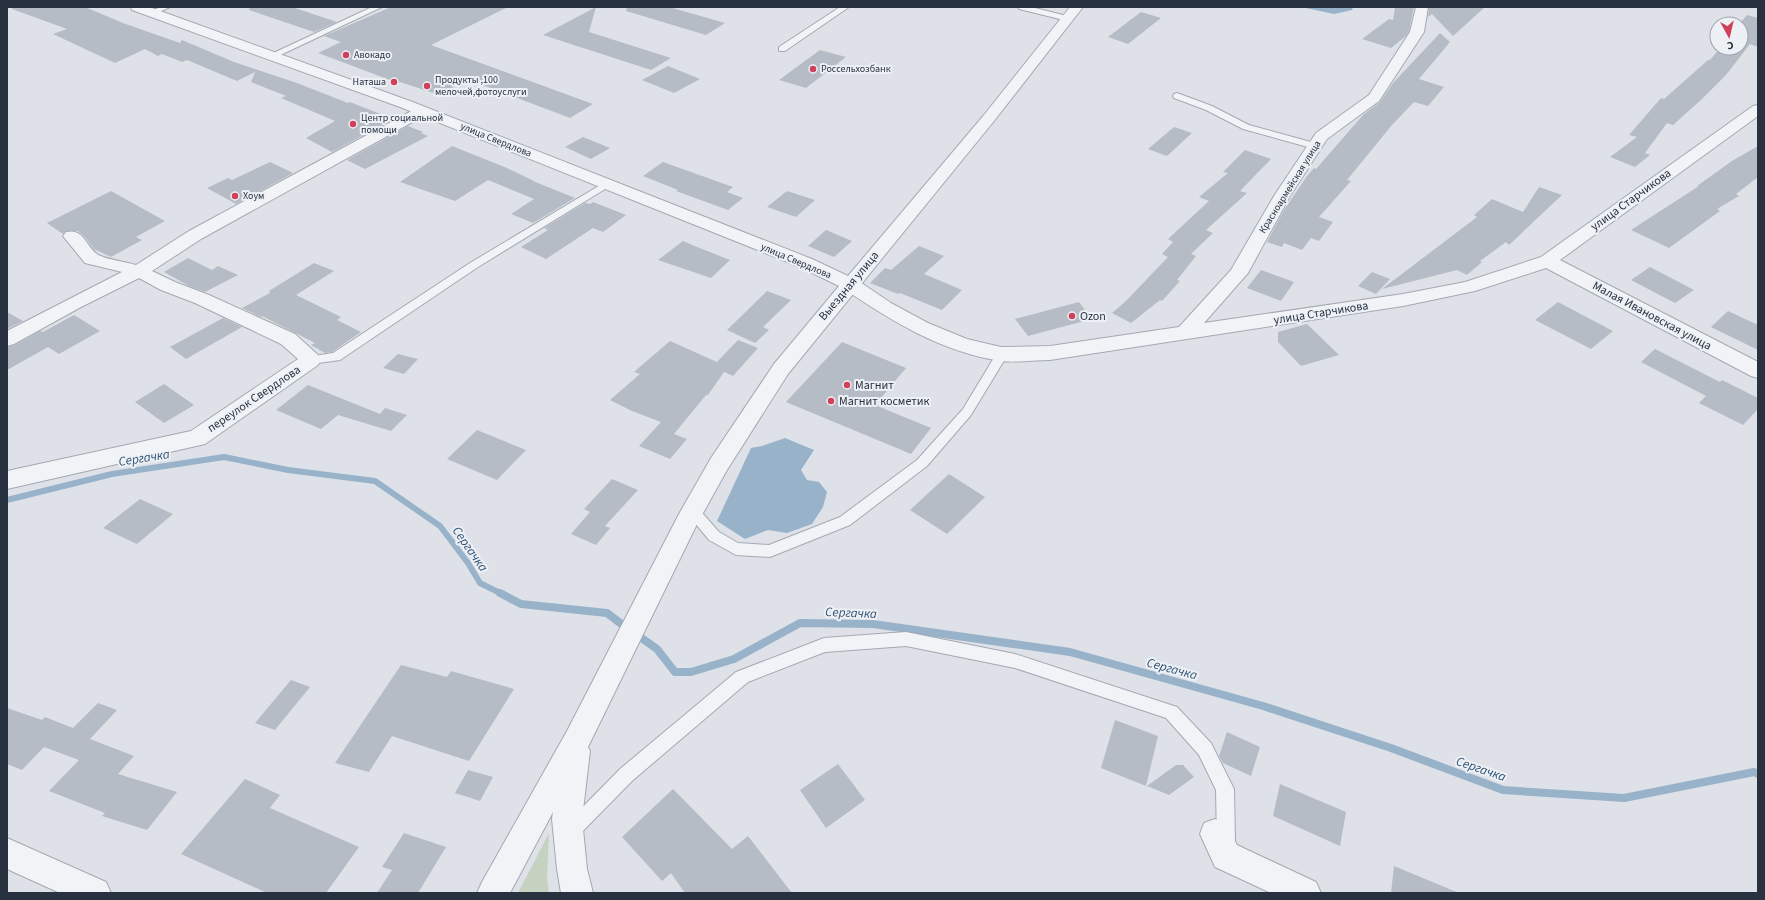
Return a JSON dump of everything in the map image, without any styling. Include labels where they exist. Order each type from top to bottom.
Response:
[{"type":"street","name":"улица Свердлова","points":[[137,7],[160,10],[272,56],[422,111],[806,263],[850,284]]},
{"type":"street","name":"Красноармейская улица","points":[[1186,333],[1239,273],[1282,196],[1321,136],[1374,98],[1416,32],[1422,7]]},
{"type":"street","name":"Выездная улица","points":[[493,893],[577,740],[692,511],[719,464],[781,368],[989,118],[1073,13]]},
{"type":"street","points":[[7,339],[74,303],[139,271],[195,235],[422,111]]},
{"type":"street","name":"улица Старчикова","points":[[850,284],[889,311],[934,333],[972,348],[1002,354],[1050,353],[1403,300],[1468,287],[1546,261],[1756,113]]},
{"type":"street","name":"переулок Свердлова","points":[[7,480],[197,438],[311,360],[288,339],[202,299],[168,286],[139,271],[91,259],[72,236]]},
{"type":"street","name":"Малая Ивановская улица","points":[[1546,261],[1758,371]]},
{"type":"street","points":[[577,740],[567,819],[572,869],[577,893]]},
{"type":"street","points":[[1221,845],[1305,893]]},
{"type":"street","points":[[7,853],[94,893]]},
{"type":"lane","points":[[272,56],[378,7]]},
{"type":"lane","points":[[782,49],[845,7]]},
{"type":"lane","points":[[1022,7],[1073,13]]},
{"type":"lane","points":[[1177,96],[1209,108],[1246,127],[1315,146]]},
{"type":"lane","points":[[311,360],[336,357],[474,265],[607,184]]},
{"type":"lane","points":[[692,511],[714,536],[736,549],[770,551],[845,521],[922,463],[967,412],[1002,354]]},
{"type":"lane","points":[[568,834],[626,775],[742,677],[824,645],[906,639],[1015,662],[1171,712],[1205,749],[1225,789],[1221,845]]},
{"type":"green space","points":[[549,833],[547,877],[549,893],[518,893]]},
{"type":"water","points":[[1301,7],[1353,7],[1352,10],[1334,14]]},
{"type":"water","points":[[785,438],[814,450],[801,470],[807,480],[819,482],[827,492],[823,507],[812,524],[787,533],[768,530],[745,539],[717,521],[751,448]]},
{"type":"building","points":[[12,7],[85,7],[123,23],[180,43],[182,40],[234,62],[297,83],[348,103],[350,102],[388,117],[386,118],[391,120],[332,152],[306,138],[335,121],[281,98],[286,96],[251,82],[255,72],[237,81],[187,60],[182,62],[162,54],[158,56],[145,49],[115,63],[53,34],[67,29],[12,9]]},
{"type":"building","points":[[250,7],[292,7],[337,22],[314,32],[249,10]]},
{"type":"building","points":[[391,7],[508,7],[431,45],[593,104],[570,118],[467,79],[440,95],[400,82],[398,83],[318,53],[341,42],[324,36]]},
{"type":"building","points":[[596,7],[589,32],[671,58],[651,70],[543,35]]},
{"type":"building","points":[[627,7],[669,7],[725,23],[706,35],[626,11]]},
{"type":"building","points":[[1395,7],[1414,7],[1409,31],[1406,36],[1391,48],[1362,39],[1389,19],[1393,20]]},
{"type":"building","points":[[1429,7],[1485,7],[1453,36],[1432,14],[1428,17]]},
{"type":"building","points":[[1141,12],[1161,18],[1128,44],[1108,37]]},
{"type":"building","points":[[1747,15],[1758,18],[1758,47],[1750,44],[1749,45],[1749,16],[1746,16]]},
{"type":"building","points":[[1440,33],[1450,42],[1419,79],[1444,87],[1428,106],[1414,102],[1392,125],[1347,180],[1351,181],[1319,217],[1333,222],[1319,241],[1311,238],[1302,250],[1284,243],[1282,247],[1267,242],[1284,210],[1307,176],[1314,168],[1316,169],[1363,115],[1380,102],[1393,83]]},
{"type":"building","name":"Россельхозбанк","points":[[820,50],[846,57],[806,88],[779,80]]},
{"type":"building","points":[[1713,56],[1741,56],[1726,75],[1702,99],[1673,125],[1667,123],[1645,153],[1650,155],[1635,167],[1610,157],[1637,137],[1629,135],[1661,98],[1664,99],[1708,60],[1710,60]]},
{"type":"building","points":[[668,66],[700,79],[674,93],[642,80]]},
{"type":"building","points":[[408,126],[423,132],[421,133],[428,136],[365,169],[347,160]]},
{"type":"building","points":[[1174,127],[1192,133],[1167,156],[1148,149]]},
{"type":"building","points":[[583,137],[610,148],[591,159],[565,147]]},
{"type":"building","points":[[452,146],[575,198],[533,223],[511,214],[534,199],[488,180],[455,201],[400,182]]},
{"type":"building","points":[[1758,146],[1758,177],[1736,194],[1739,196],[1717,209],[1720,211],[1669,248],[1631,230],[1699,186],[1697,186],[1732,161]]},
{"type":"building","points":[[1245,150],[1271,159],[1240,191],[1247,193],[1206,230],[1213,233],[1191,254],[1196,256],[1177,280],[1180,281],[1162,301],[1160,300],[1131,323],[1112,313],[1125,302],[1168,257],[1162,254],[1173,242],[1168,239],[1209,201],[1199,197],[1228,173],[1223,172]]},
{"type":"building","points":[[270,162],[293,173],[236,204],[207,188],[228,178],[232,180]]},
{"type":"building","points":[[663,162],[733,187],[727,192],[743,198],[728,210],[676,191],[678,190],[643,176]]},
{"type":"building","points":[[1539,187],[1562,195],[1509,245],[1506,242],[1480,261],[1482,262],[1467,275],[1457,270],[1382,289],[1477,217],[1474,215],[1492,199],[1523,212]]},
{"type":"building","points":[[111,191],[165,221],[136,237],[142,240],[111,257],[94,249],[85,237],[78,231],[66,231],[63,234],[47,223]]},
{"type":"building","points":[[787,191],[815,200],[796,217],[767,207]]},
{"type":"building","points":[[593,202],[626,215],[603,232],[593,228],[546,259],[521,247],[548,230],[544,228],[585,203],[590,204]]},
{"type":"building","points":[[826,230],[852,241],[834,257],[808,246]]},
{"type":"building","points":[[683,241],[730,260],[711,278],[658,260]]},
{"type":"building","points":[[919,246],[944,256],[924,274],[962,290],[942,310],[870,283],[885,268],[891,270]]},
{"type":"building","points":[[188,258],[212,270],[218,266],[238,275],[205,292],[189,286],[164,272]]},
{"type":"building","points":[[314,263],[334,271],[296,295],[341,317],[337,320],[361,332],[332,352],[325,353],[311,345],[315,343],[262,316],[261,317],[242,308],[270,293],[269,291]]},
{"type":"building","points":[[1650,267],[1694,290],[1675,303],[1631,280]]},
{"type":"building","points":[[1261,270],[1294,282],[1281,301],[1247,288]]},
{"type":"building","points":[[1372,272],[1390,279],[1376,294],[1358,286]]},
{"type":"building","points":[[767,291],[791,300],[763,327],[769,330],[755,343],[727,330]]},
{"type":"building","points":[[1079,302],[1092,319],[1028,336],[1015,319]]},
{"type":"building","points":[[1558,302],[1613,331],[1591,349],[1535,320]]},
{"type":"building","points":[[1728,311],[1758,325],[1758,350],[1711,327]]},
{"type":"building","points":[[7,312],[23,321],[7,329]]},
{"type":"building","points":[[74,315],[100,331],[59,354],[48,347],[7,370],[7,347],[15,345],[40,331],[43,332]]},
{"type":"building","points":[[223,318],[242,327],[186,359],[170,347]]},
{"type":"building","points":[[1307,324],[1339,355],[1301,366],[1278,342],[1278,332]]},
{"type":"building","points":[[738,340],[758,348],[733,376],[724,372],[708,395],[706,395],[674,434],[687,439],[670,459],[639,446],[661,422],[632,411],[610,400],[640,374],[634,372],[670,341],[717,362]]},
{"type":"building","name":"Магнит","points":[[842,342],[906,368],[875,405],[931,428],[911,454],[786,402]]},
{"type":"building","points":[[1655,349],[1720,382],[1722,380],[1758,398],[1758,409],[1743,425],[1699,403],[1706,396],[1641,362]]},
{"type":"building","points":[[398,354],[418,359],[404,374],[383,368]]},
{"type":"building","points":[[164,384],[194,405],[164,423],[135,402]]},
{"type":"building","points":[[308,385],[380,414],[385,408],[407,415],[391,431],[338,415],[321,429],[276,410]]},
{"type":"building","points":[[477,430],[526,450],[497,480],[447,459]]},
{"type":"building","points":[[949,474],[985,497],[947,534],[910,510]]},
{"type":"building","points":[[612,479],[638,490],[605,526],[610,528],[596,545],[571,534],[590,512],[584,509]]},
{"type":"building","points":[[140,499],[173,514],[137,544],[103,528]]},
{"type":"building","points":[[401,665],[447,677],[451,671],[514,689],[469,761],[392,736],[369,772],[335,763]]},
{"type":"building","points":[[291,680],[310,687],[275,730],[255,723]]},
{"type":"building","points":[[98,703],[117,710],[90,739],[134,756],[118,774],[177,792],[147,830],[102,816],[105,813],[49,791],[79,760],[44,747],[22,770],[7,764],[7,708],[42,720],[45,717],[73,728]]},
{"type":"building","points":[[1115,720],[1158,736],[1146,786],[1101,768]]},
{"type":"building","points":[[1227,732],[1260,747],[1251,776],[1223,763],[1219,756]]},
{"type":"building","points":[[838,764],[865,800],[826,828],[800,790]]},
{"type":"building","points":[[1176,765],[1183,765],[1194,777],[1169,795],[1147,786]]},
{"type":"building","points":[[468,770],[493,777],[480,801],[455,793]]},
{"type":"building","points":[[245,779],[280,795],[270,808],[359,847],[326,893],[267,893],[181,854]]},
{"type":"building","points":[[1280,784],[1346,812],[1340,846],[1273,816]]},
{"type":"building","points":[[673,789],[732,849],[748,836],[792,893],[685,893],[671,873],[662,881],[622,837]]},
{"type":"building","points":[[404,833],[446,847],[418,893],[377,893],[392,870],[382,867]]},
{"type":"building","points":[[1394,866],[1459,893],[1391,893]]},
{"type":"waterway","name":"Сергачка","points":[[7,500],[112,474],[224,457],[288,470],[375,481],[440,526],[468,563],[480,583],[500,593]]},
{"type":"waterway","name":"Сергачка","points":[[500,593],[521,604],[607,613],[628,629]]},
{"type":"waterway","name":"Сергачка","points":[[636,634],[657,649],[675,672],[691,672],[734,659],[800,623],[873,624],[1070,652],[1263,706],[1391,748],[1503,790],[1624,798],[1754,772],[1758,774]]},
{"type":"place","name":"Авокадо","points":[[346,55]]},
{"type":"place","name":"Россельхозбанк","points":[[813,69]]},
{"type":"place","name":"Наташа","points":[[394,82]]},
{"type":"place","name":"Продукты ,100 мелочей,фотоуслуги","points":[[427,86]]},
{"type":"place","name":"Центр социальной помощи","points":[[353,124]]},
{"type":"place","name":"Хоум","points":[[235,196]]},
{"type":"place","name":"Ozon","points":[[1072,316]]},
{"type":"place","name":"Магнит","points":[[847,385]]},
{"type":"place","name":"Магнит косметик","points":[[831,401]]}]
